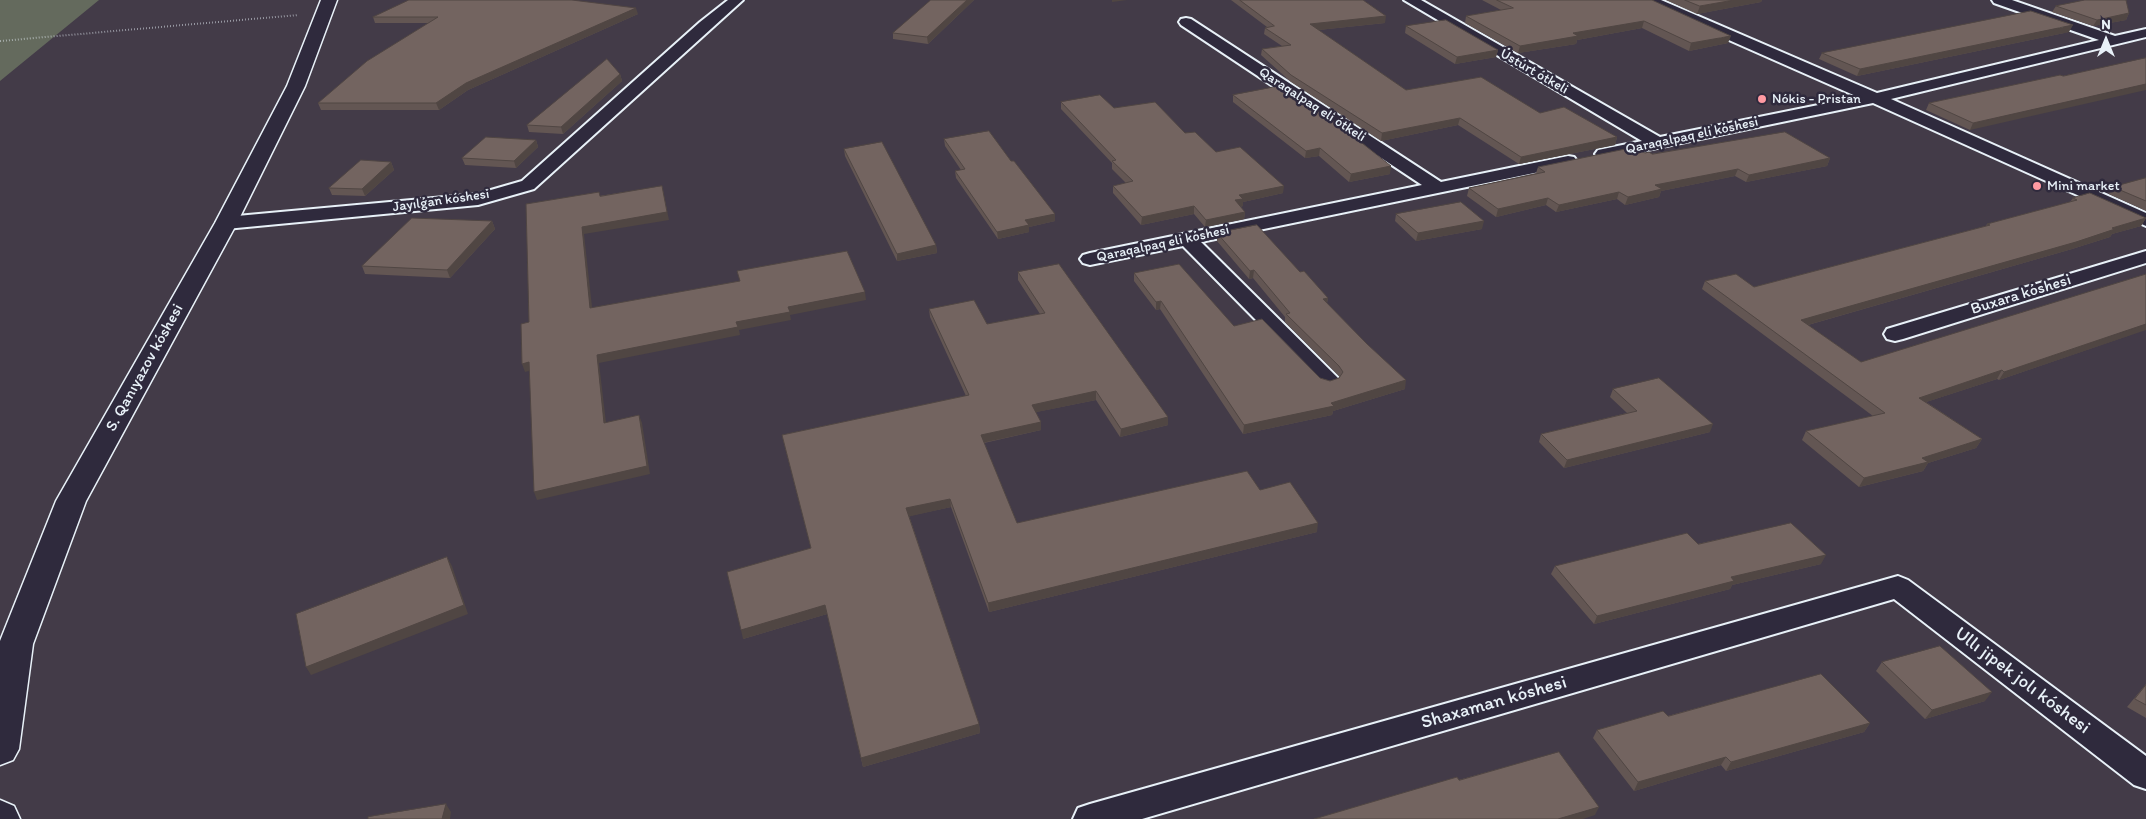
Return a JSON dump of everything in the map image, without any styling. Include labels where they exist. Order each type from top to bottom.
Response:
[{"type":"street","name":"Jayılǵan kóshesi","points":[[226,223],[478,199],[528,185],[705,25],[736,0]]},
{"type":"street","name":"Ústúrt ótkeli","points":[[1411,0],[1658,143]]},
{"type":"street","points":[[1650,0],[1875,98],[2146,220]]},
{"type":"street","points":[[1999,0],[2113,40]]},
{"type":"street","name":"S. Qanıyazov kóshesi","points":[[0,749],[16,644],[71,501],[226,223],[296,86],[327,6]]},
{"type":"street","name":"Qaraqalpaq eli ótkeli","points":[[1186,22],[1438,188]]},
{"type":"street","name":"Qaraqalpaq eli kóshesi","points":[[1090,259],[1875,98],[2146,33]]},
{"type":"street","points":[[1187,240],[1328,380]]},
{"type":"street","name":"Buxara kóshesi","points":[[1895,334],[2146,257]]},
{"type":"street","name":"Ullı jipek jolı kóshesi","points":[[1898,587],[2146,775]]},
{"type":"street","name":"Shaxaman kóshesi","points":[[1090,819],[1898,587]]},
{"type":"path","points":[[0,41],[327,6]]},
{"type":"green space","points":[[0,0],[99,0],[0,81]]},
{"type":"building","points":[[409,0],[572,0],[636,8],[466,83],[436,103],[318,103],[367,61],[438,17],[373,17]]},
{"type":"building","points":[[931,0],[967,0],[927,37],[893,33]]},
{"type":"building","points":[[1240,0],[1363,0],[1386,16],[1310,24],[1406,90],[1481,77],[1540,113],[1564,107],[1617,137],[1521,157],[1460,118],[1382,133],[1291,75],[1262,49],[1291,45],[1265,28],[1274,26]]},
{"type":"building","points":[[1497,0],[1652,0],[1731,36],[1691,43],[1644,21],[1573,33],[1578,36],[1520,46],[1466,16],[1513,8]]},
{"type":"building","points":[[1685,0],[1734,0],[1700,6]]},
{"type":"building","points":[[2085,0],[2126,0],[2129,13],[2097,20],[2056,6]]},
{"type":"building","points":[[2031,11],[2073,25],[1860,69],[1822,53]]},
{"type":"building","points":[[1446,20],[1498,50],[1457,57],[1406,26]]},
{"type":"building","points":[[2146,58],[2146,84],[1973,123],[1929,103],[2060,75],[2063,76]]},
{"type":"building","points":[[607,59],[620,74],[561,127],[527,125]]},
{"type":"building","points":[[1280,86],[1360,138],[1357,139],[1391,166],[1351,174],[1320,148],[1306,151],[1233,95]]},
{"type":"building","points":[[1100,95],[1114,108],[1155,102],[1185,133],[1195,132],[1216,152],[1240,147],[1284,186],[1239,195],[1243,199],[1235,200],[1245,212],[1206,220],[1194,206],[1142,217],[1113,186],[1133,181],[1112,161],[1116,160],[1061,102]]},
{"type":"building","points":[[989,131],[1055,214],[1025,220],[1029,225],[997,232],[955,171],[965,169],[944,139]]},
{"type":"building","points":[[1785,132],[1830,158],[1749,175],[1738,169],[1655,185],[1662,189],[1628,197],[1619,192],[1559,205],[1548,198],[1498,209],[1469,188],[1545,172],[1538,167],[1635,147],[1645,153],[1649,152],[1652,154]]},
{"type":"building","points":[[486,137],[536,140],[514,161],[462,158]]},
{"type":"building","points":[[882,142],[936,245],[897,254],[844,149]]},
{"type":"building","points":[[361,160],[391,162],[362,189],[329,188]]},
{"type":"building","points":[[2146,178],[2146,201],[2113,187]]},
{"type":"building","points":[[662,186],[667,212],[582,227],[590,308],[740,281],[737,271],[847,251],[865,292],[788,307],[790,312],[736,322],[738,327],[597,355],[604,423],[639,415],[647,466],[534,492],[529,362],[522,364],[521,324],[529,322],[526,204],[599,192],[600,196]]},
{"type":"building","points":[[2090,193],[2146,218],[2112,228],[2115,229],[2076,242],[1801,320],[1861,362],[2146,274],[2146,324],[2004,372],[2002,370],[1919,398],[1982,439],[1922,458],[1928,462],[1864,478],[1806,431],[1885,413],[1705,281],[1736,274],[1754,287],[1990,225],[1987,224],[2077,200],[2073,198]]},
{"type":"building","points":[[1461,202],[1484,221],[1418,233],[1396,214]]},
{"type":"building","points":[[412,218],[492,221],[447,270],[362,266]]},
{"type":"building","points":[[1257,225],[1300,272],[1304,271],[1328,298],[1323,299],[1406,380],[1331,403],[1334,406],[1244,425],[1161,301],[1156,302],[1134,273],[1179,264],[1234,326],[1262,319],[1320,378],[1330,381],[1339,378],[1343,372],[1339,366],[1286,314],[1290,313],[1254,270],[1250,271],[1217,233]]},
{"type":"building","points":[[1059,264],[1168,417],[1121,429],[1096,391],[1032,405],[1041,422],[981,435],[1017,523],[1247,471],[1260,490],[1290,482],[1318,523],[988,603],[950,499],[906,508],[979,724],[861,758],[825,605],[741,630],[727,572],[811,548],[782,435],[969,395],[929,309],[974,300],[987,324],[1045,313],[1018,272]]},
{"type":"building","points":[[1659,378],[1713,424],[1567,460],[1541,434],[1637,411],[1613,389]]},
{"type":"building","points":[[1791,523],[1826,555],[1731,577],[1734,581],[1597,616],[1555,566],[1687,533],[1698,544]]},
{"type":"building","points":[[447,557],[464,605],[306,667],[296,614]]},
{"type":"building","points":[[1940,646],[1992,692],[1932,710],[1882,662]]},
{"type":"building","points":[[1821,674],[1870,723],[1731,762],[1726,757],[1638,782],[1597,730],[1663,711],[1668,716]]},
{"type":"building","points":[[2146,685],[2146,705],[2135,699]]},
{"type":"building","points":[[1559,752],[1599,807],[1558,819],[1314,819],[1457,777],[1459,780]]},
{"type":"building","points":[[446,804],[442,819],[368,819],[368,817]]},
{"type":"place","name":"Nókis - Pristan","points":[[1762,99]]},
{"type":"place","name":"Mini market","points":[[2037,186]]}]
